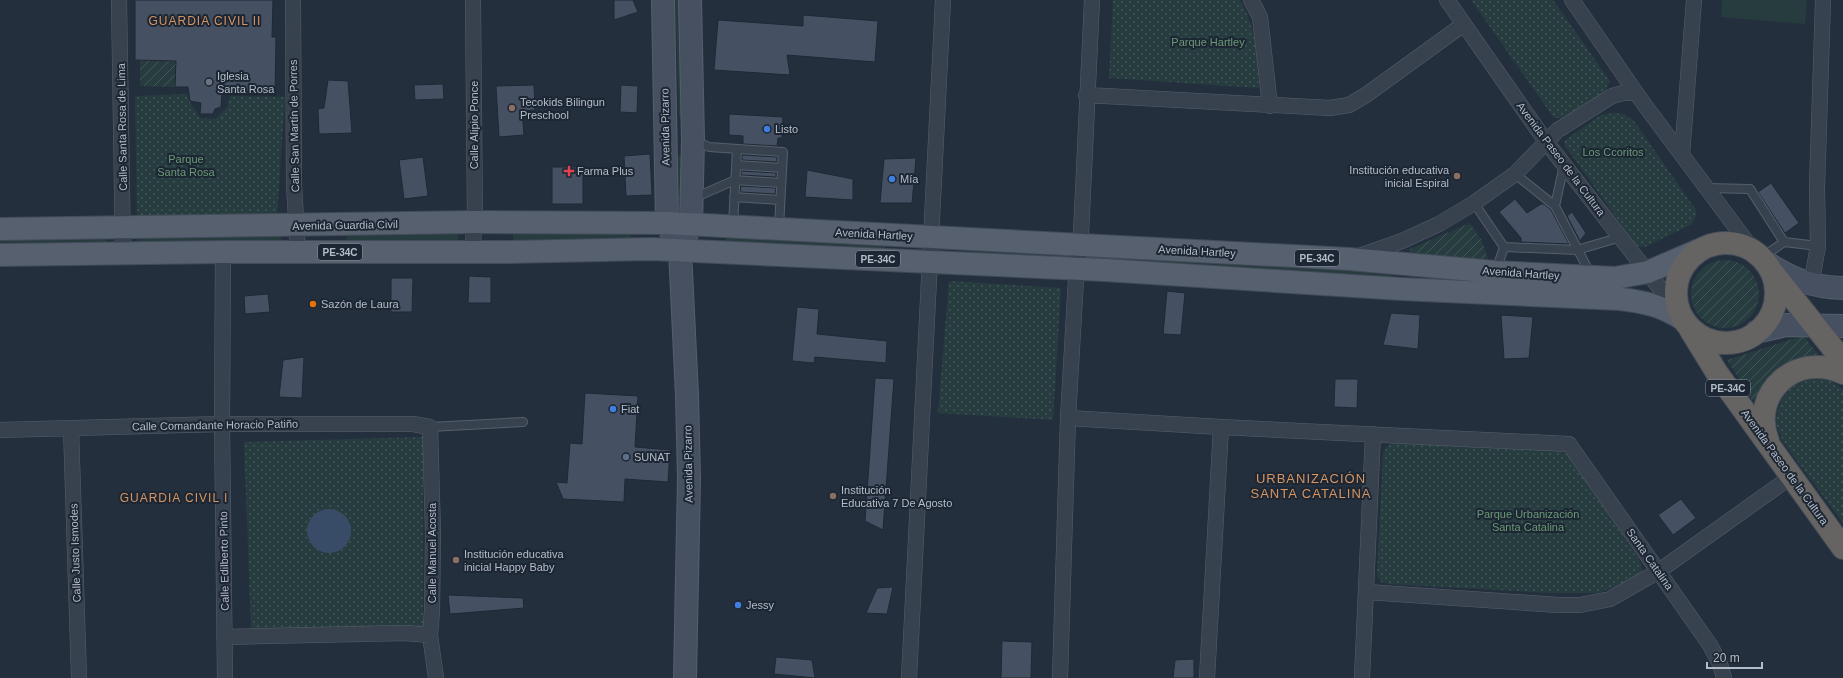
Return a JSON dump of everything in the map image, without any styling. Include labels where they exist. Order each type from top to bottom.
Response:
[{"type":"highway","name":"PE-34C","points":[[1726,243],[1740,245],[1762,260],[1775,284],[1774,304],[1768,320],[1756,332],[1741,340],[1724,343],[1708,339],[1694,331],[1684,320],[1676,297],[1677,282],[1684,265],[1699,250],[1712,245],[1726,243]]},
{"type":"highway","points":[[1762,260],[1843,361]]},
{"type":"highway","name":"Avenida Paseo de la Cultura","points":[[1684,320],[1717,373],[1843,548]]},
{"type":"highway","points":[[1771,448],[1765,433],[1763,417],[1766,401],[1774,387],[1786,376],[1801,369],[1817,366],[1833,368],[1843,373]]},
{"type":"main road","name":"Avenida Pizarro","points":[[663,0],[667,223],[680,250],[687,395],[689,479],[685,678]]},
{"type":"main road","name":"Avenida Pizarro","points":[[680,250],[691,224],[693,140],[690,0]]},
{"type":"main road","name":"Avenida Guardia Civil","points":[[0,229],[475,222],[691,224]]},
{"type":"main road","name":"Avenida Hartley","points":[[691,224],[1349,260],[1592,278],[1616,278],[1648,272],[1699,250]]},
{"type":"main road","name":"Avenida Hartley","points":[[680,250],[930,261],[1620,299],[1645,302],[1666,309],[1684,320]]},
{"type":"main road","name":"PE-34C","points":[[0,255],[223,252],[680,250]]},
{"type":"main road","points":[[1762,260],[1788,277],[1811,285],[1843,288]]},
{"type":"main road","points":[[1756,332],[1786,325],[1843,326]]},
{"type":"street","name":"Calle Santa Rosa de Lima","points":[[119,0],[124,227],[123,253]]},
{"type":"street","name":"Calle San Martín de Porres","points":[[293,0],[295,225],[298,252]]},
{"type":"street","name":"Calle Alipio Ponce","points":[[472,251],[475,222],[473,0]]},
{"type":"street","points":[[909,678],[943,0]]},
{"type":"street","points":[[1060,678],[1068,418],[1077,269],[1080,245],[1086,94],[1092,0]]},
{"type":"street","points":[[1251,0],[1260,17],[1270,106]]},
{"type":"street","name":"Avenida Paseo de la Cultura","points":[[1447,0],[1547,143],[1684,320]]},
{"type":"street","points":[[1572,0],[1636,93],[1762,260]]},
{"type":"street","points":[[1682,155],[1694,0]]},
{"type":"street","points":[[1811,285],[1818,246],[1817,187],[1823,0]]},
{"type":"street","points":[[1086,94],[1270,106],[1330,108],[1349,105],[1366,95],[1464,24]]},
{"type":"street","points":[[1349,260],[1402,241],[1439,224],[1474,203],[1516,174],[1558,130],[1612,96],[1623,93],[1636,93]]},
{"type":"street","name":"Calle Edilberto Pinto","points":[[223,252],[222,424],[225,678]]},
{"type":"street","points":[[1068,418],[1373,434],[1362,678]]},
{"type":"street","name":"Calle Comandante Horacio Patiño","points":[[0,430],[222,424],[413,424],[430,427]]},
{"type":"street","name":"Calle Manuel Acosta","points":[[430,427],[433,534],[432,611],[430,635],[436,678]]},
{"type":"street","points":[[1207,678],[1221,427]]},
{"type":"street","name":"Calle Justo Ismodes","points":[[71,428],[79,678]]},
{"type":"street","name":"Santa Catalina","points":[[1373,434],[1569,444],[1710,645],[1724,678]]},
{"type":"street","points":[[1367,592],[1580,606],[1610,599],[1659,571],[1792,476]]},
{"type":"street","points":[[224,637],[405,633],[430,635]]},
{"type":"lane","points":[[693,140],[710,147],[782,152],[779,228]]},
{"type":"lane","points":[[733,226],[737,149]]},
{"type":"lane","points":[[1556,206],[1564,164]]},
{"type":"lane","points":[[736,165],[782,168]]},
{"type":"lane","points":[[1516,174],[1556,206],[1592,278]]},
{"type":"lane","points":[[691,199],[735,180],[781,183]]},
{"type":"lane","points":[[1707,188],[1750,189],[1784,242]]},
{"type":"lane","points":[[734,197],[780,200]]},
{"type":"lane","points":[[1474,203],[1504,247]]},
{"type":"lane","points":[[1504,247],[1577,250],[1621,237]]},
{"type":"lane","points":[[1762,260],[1784,242],[1818,246]]},
{"type":"lane","points":[[1496,272],[1504,247]]},
{"type":"lane","points":[[430,427],[523,422]]},
{"type":"green space","points":[[675,0],[682,0],[686,116],[679,116]]},
{"type":"green space","name":"Parque Hartley","points":[[1113,0],[1240,0],[1246,11],[1253,33],[1257,54],[1259,88],[1109,78]]},
{"type":"green space","name":"Los Ccoritos","points":[[1471,0],[1553,0],[1610,81],[1605,91],[1565,118],[1554,118]]},
{"type":"green space","points":[[1722,0],[1807,0],[1805,24],[1721,17]]},
{"type":"green space","points":[[140,60],[176,61],[175,87],[140,86]]},
{"type":"green space","name":"Parque Santa Rosa","points":[[187,94],[191,104],[200,118],[215,119],[227,107],[230,96],[285,97],[277,216],[137,215],[135,96]]},
{"type":"green space","name":"Los Ccoritos","points":[[1614,113],[1624,114],[1634,121],[1696,210],[1696,216],[1692,224],[1645,247],[1637,246],[1565,146],[1564,141],[1601,115]]},
{"type":"green space","points":[[676,156],[683,156],[683,201],[676,201]]},
{"type":"green space","points":[[1470,223],[1482,241],[1488,259],[1409,255],[1410,249]]},
{"type":"green space","points":[[631,230],[631,240],[513,242],[513,232]]},
{"type":"green space","points":[[458,232],[458,242],[347,243],[347,234]]},
{"type":"green space","points":[[281,235],[282,244],[138,243],[137,240],[138,238]]},
{"type":"green space","points":[[726,235],[885,242],[885,251],[725,244]]},
{"type":"green space","points":[[106,236],[106,246],[0,248],[0,238]]},
{"type":"green space","points":[[968,248],[1045,252],[1045,260],[968,255]]},
{"type":"green space","points":[[1112,256],[1394,273],[1390,280],[1112,263]]},
{"type":"green space","points":[[1718,260],[1732,260],[1744,265],[1754,275],[1759,287],[1759,301],[1754,313],[1744,323],[1732,328],[1718,328],[1706,323],[1696,313],[1691,301],[1691,287],[1696,275],[1706,265]]},
{"type":"green space","points":[[949,281],[1061,288],[1053,420],[938,413]]},
{"type":"green space","points":[[1799,337],[1805,337],[1818,355],[1817,358],[1766,384],[1756,402],[1752,400],[1727,360]]},
{"type":"green space","points":[[1815,378],[1830,381],[1843,390],[1843,523],[1783,442],[1775,421],[1781,400],[1794,385]]},
{"type":"green space","points":[[423,437],[423,628],[251,628],[244,442]]},
{"type":"green space","name":"Parque Urbanización Santa Catalina","points":[[1393,443],[1559,451],[1571,456],[1641,563],[1642,572],[1630,580],[1599,593],[1552,593],[1388,584],[1381,582],[1377,575],[1383,453],[1386,447]]},
{"type":"water","points":[[325,509],[333,509],[338,510],[345,515],[350,522],[350,540],[345,547],[338,552],[325,553],[317,550],[310,543],[307,535],[307,527],[310,519],[317,512]]},
{"type":"building","points":[[135,0],[273,0],[272,37],[276,37],[275,95],[222,94],[221,107],[215,109],[213,114],[200,114],[201,103],[190,101],[188,87],[175,87],[176,61],[135,60]]},
{"type":"building","points":[[614,0],[633,0],[638,12],[614,20]]},
{"type":"building","points":[[803,15],[878,21],[875,62],[787,55],[790,75],[714,70],[718,20],[803,26]]},
{"type":"building","points":[[328,80],[348,81],[352,133],[319,134],[318,109],[324,108]]},
{"type":"building","points":[[443,84],[444,99],[415,100],[414,85]]},
{"type":"building","points":[[534,85],[535,110],[522,111],[524,135],[499,137],[496,86]]},
{"type":"building","points":[[621,85],[638,86],[637,113],[620,112]]},
{"type":"building","points":[[729,114],[783,117],[782,138],[778,138],[777,146],[743,144],[743,136],[729,135]]},
{"type":"building","points":[[650,154],[652,195],[626,196],[624,156]]},
{"type":"building","points":[[742,155],[777,157],[777,162],[742,160]]},
{"type":"building","points":[[423,157],[428,196],[404,199],[399,160]]},
{"type":"building","points":[[916,158],[912,203],[880,203],[884,159]]},
{"type":"building","points":[[552,167],[583,167],[583,204],[552,204]]},
{"type":"building","points":[[807,170],[853,179],[853,200],[805,197]]},
{"type":"building","points":[[741,171],[776,173],[776,177],[741,175]]},
{"type":"building","points":[[1771,183],[1799,223],[1785,233],[1758,192]]},
{"type":"building","points":[[741,186],[776,188],[775,194],[740,192]]},
{"type":"building","points":[[1515,199],[1527,213],[1541,204],[1544,204],[1551,210],[1569,244],[1521,242],[1521,238],[1499,212]]},
{"type":"building","points":[[1572,212],[1586,233],[1580,241],[1567,216]]},
{"type":"building","points":[[469,276],[491,277],[491,303],[468,303]]},
{"type":"building","points":[[391,278],[413,278],[412,312],[391,312]]},
{"type":"building","points":[[1167,291],[1185,293],[1181,335],[1163,334]]},
{"type":"building","points":[[268,294],[270,312],[245,314],[244,296]]},
{"type":"building","points":[[797,307],[819,309],[817,334],[887,341],[886,363],[815,357],[814,363],[792,361]]},
{"type":"building","points":[[1391,313],[1420,315],[1418,349],[1383,345]]},
{"type":"building","points":[[1501,315],[1533,317],[1529,358],[1504,359]]},
{"type":"building","points":[[304,357],[302,398],[279,397],[283,360]]},
{"type":"building","points":[[875,378],[894,379],[883,530],[865,521]]},
{"type":"building","points":[[1335,379],[1358,379],[1357,408],[1334,407]]},
{"type":"building","points":[[585,393],[638,396],[635,447],[670,450],[668,482],[625,479],[624,502],[563,499],[556,482],[567,483],[570,443],[582,444]]},
{"type":"building","points":[[1681,499],[1696,518],[1673,535],[1658,515]]},
{"type":"building","points":[[893,587],[887,614],[866,613],[877,588]]},
{"type":"building","points":[[448,595],[523,598],[524,608],[450,614]]},
{"type":"building","points":[[1002,641],[1032,642],[1031,678],[1001,678]]},
{"type":"building","points":[[776,657],[812,660],[815,678],[774,674]]},
{"type":"building","points":[[1194,659],[1194,678],[1173,678],[1175,660]]},
{"type":"place","name":"Iglesia Santa Rosa","points":[[209,82]]},
{"type":"place","name":"Tecokids Bilingun Preschool","points":[[512,108]]},
{"type":"place","name":"Listo","points":[[767,129]]},
{"type":"place","name":"Farma Plus","points":[[569,171]]},
{"type":"place","name":"Institución educativa inicial Espiral","points":[[1457,176]]},
{"type":"place","name":"Mía","points":[[892,179]]},
{"type":"place","name":"Sazón de Laura","points":[[313,304]]},
{"type":"place","name":"Fiat","points":[[613,409]]},
{"type":"place","name":"SUNAT","points":[[626,457]]},
{"type":"place","name":"Institución Educativa 7 De Agosto","points":[[833,496]]},
{"type":"place","name":"Institución educativa inicial Happy Baby","points":[[456,560]]},
{"type":"place","name":"Jessy","points":[[738,605]]},
{"type":"district","name":"GUARDIA CIVIL II","points":[[205,21]]},
{"type":"district","name":"URBANIZACIÓN SANTA CATALINA","points":[[1311,486]]},
{"type":"district","name":"GUARDIA CIVIL I","points":[[174,498]]}]
